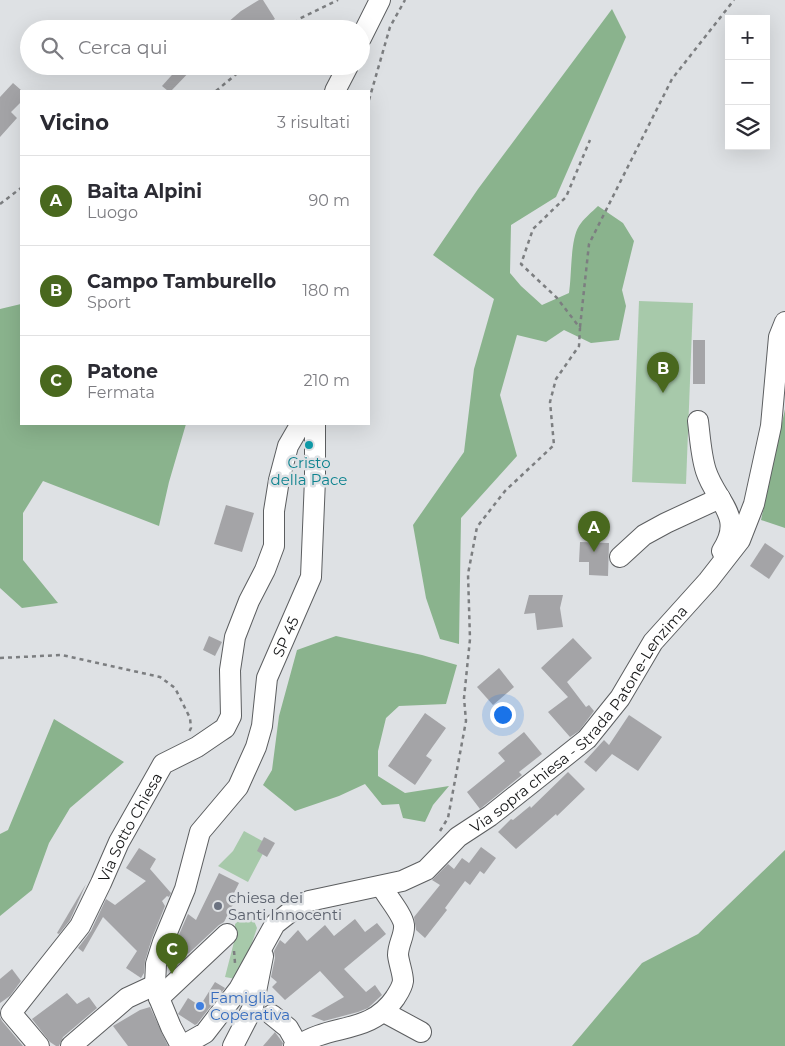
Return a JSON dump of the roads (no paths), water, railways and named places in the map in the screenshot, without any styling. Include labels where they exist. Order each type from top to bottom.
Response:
[{"type":"street","points":[[370,20],[380,0]]},
{"type":"street","points":[[336,90],[343,75]]},
{"type":"street","name":"Via sopra chiesa - Strada Patone-Lenzima","points":[[182,1046],[205,1033],[239,989],[274,924],[309,901],[402,881],[426,870],[458,837],[490,816],[586,739],[620,698],[653,642],[706,584],[740,540],[754,504],[771,426],[779,337],[785,322]]},
{"type":"street","points":[[698,422],[705,468],[710,482],[730,518],[731,536],[708,571],[706,584]]},
{"type":"street","name":"SP 45","points":[[157,992],[156,964],[185,889],[200,832],[238,788],[256,746],[262,726],[267,678],[311,577],[315,425]]},
{"type":"street","name":"Via Sotto Chiesa","points":[[39,1046],[10,1013],[80,926],[119,842],[163,764],[197,747],[219,732],[224,728],[231,716],[230,670],[235,637],[274,546],[274,511],[279,480],[288,446],[299,427],[315,425]]},
{"type":"street","points":[[620,557],[644,535],[666,522],[720,498]]},
{"type":"street","points":[[272,1015],[288,1028],[296,1042],[296,1046],[311,1037],[326,1032],[361,1025],[384,1012],[401,989],[403,982],[398,954],[404,926],[402,918],[381,886]]},
{"type":"street","points":[[71,1046],[127,998],[157,992],[227,934]]},
{"type":"street","points":[[233,1046],[254,1007],[266,939]]},
{"type":"street","points":[[157,992],[171,1027],[182,1046]]},
{"type":"street","points":[[384,1012],[421,1032]]},
{"type":"place","name":"Campo Tamburello","points":[[663,393]]},
{"type":"place","name":"Cristo della Pace","points":[[309,445]]},
{"type":"place","name":"Baita Alpini","points":[[594,552]]},
{"type":"place","name":"chiesa dei Santi Innocenti","points":[[218,906]]},
{"type":"place","name":"Patone","points":[[172,974]]},
{"type":"place","name":"Famiglia Coperativa","points":[[200,1006]]}]
